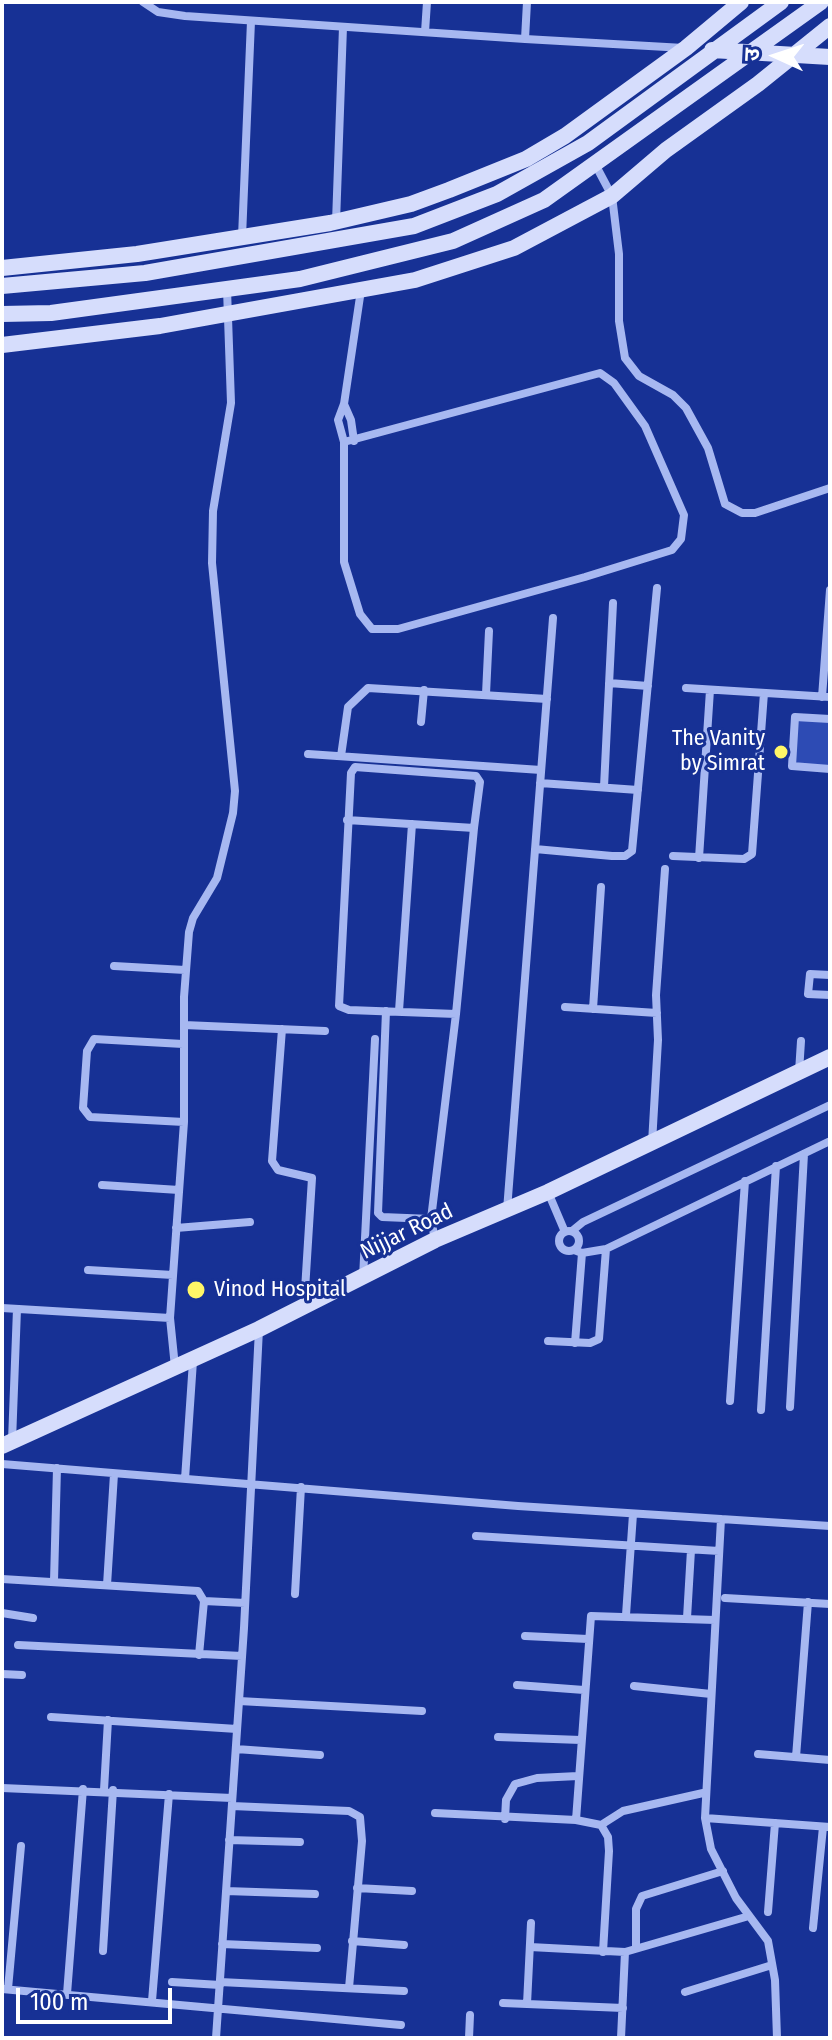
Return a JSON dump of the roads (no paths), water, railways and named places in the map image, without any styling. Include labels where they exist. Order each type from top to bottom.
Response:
[{"type":"street","points":[[143,2],[158,12],[185,16],[830,57]]},
{"type":"street","points":[[425,32],[427,2]]},
{"type":"street","points":[[525,39],[527,2]]},
{"type":"street","points":[[2,268],[137,254],[336,222],[411,204],[526,159],[565,136],[686,48],[741,2]]},
{"type":"street","points":[[2,286],[161,271],[414,226],[497,194],[588,143],[781,2]]},
{"type":"street","points":[[2,314],[51,313],[300,279],[453,241],[544,200],[821,2]]},
{"type":"street","points":[[242,237],[251,21]]},
{"type":"street","points":[[2,345],[160,326],[415,280],[514,248],[612,196],[830,26]]},
{"type":"street","points":[[336,222],[343,27]]},
{"type":"street","points":[[706,86],[720,111]]},
{"type":"street","points":[[595,164],[612,196],[619,254],[619,321],[625,358],[639,376],[673,395],[686,408],[708,448],[725,504],[732,510],[755,513],[830,488]]},
{"type":"street","points":[[175,1368],[170,1318],[184,1122],[185,970],[193,918],[217,878],[233,813],[235,791],[212,563],[213,511],[231,403],[227,289]]},
{"type":"street","points":[[344,442],[600,373],[614,383],[645,426],[684,515],[681,539],[672,550],[585,577],[398,629],[372,629],[360,614],[344,562],[344,442],[338,420],[344,404],[361,290]]},
{"type":"street","points":[[344,404],[351,420],[354,441]]},
{"type":"street","points":[[535,849],[612,856],[630,854],[634,847],[657,588]]},
{"type":"street","points":[[686,688],[826,697],[830,590]]},
{"type":"street","points":[[604,787],[613,603]]},
{"type":"street","points":[[507,1210],[553,618]]},
{"type":"street","points":[[486,694],[489,631]]},
{"type":"street","points":[[609,683],[648,686]]},
{"type":"street","points":[[341,756],[348,707],[360,692],[375,687],[547,699]]},
{"type":"street","points":[[421,722],[424,690]]},
{"type":"street","points":[[699,858],[710,690]]},
{"type":"street","points":[[673,856],[744,859],[752,854],[764,693]]},
{"type":"street","points":[[830,719],[795,717],[792,766],[830,769]]},
{"type":"street","points":[[308,754],[541,770]]},
{"type":"street","points":[[435,1240],[431,1219],[456,1014],[480,782],[476,776],[355,767],[350,778],[347,820],[339,1006],[349,1010],[456,1014]]},
{"type":"street","points":[[540,783],[638,790]]},
{"type":"street","points":[[347,820],[474,828]]},
{"type":"street","points":[[399,1011],[412,824]]},
{"type":"street","points":[[652,1143],[665,869]]},
{"type":"street","points":[[593,1009],[601,887]]},
{"type":"street","points":[[114,966],[185,970]]},
{"type":"street","points":[[830,975],[810,974],[808,994],[830,995]]},
{"type":"street","points":[[565,1007],[657,1013]]},
{"type":"street","points":[[386,1011],[378,1213],[382,1217],[431,1219]]},
{"type":"street","points":[[184,1025],[325,1031]]},
{"type":"street","points":[[282,1029],[272,1161],[282,1172],[312,1178],[304,1307]]},
{"type":"street","points":[[183,1044],[94,1039],[87,1051],[83,1108],[90,1117],[184,1122]]},
{"type":"street","points":[[363,1278],[375,1039]]},
{"type":"street","points":[[799,1073],[801,1041]]},
{"type":"street","name":"Nijjar Road","points":[[7,1444],[259,1329],[435,1240],[548,1192],[830,1057]]},
{"type":"street","points":[[828,1142],[606,1249],[578,1252],[564,1250],[560,1246],[560,1236],[583,1222],[830,1105]]},
{"type":"street","points":[[790,1407],[804,1154]]},
{"type":"street","points":[[761,1410],[776,1166]]},
{"type":"street","points":[[730,1401],[745,1181]]},
{"type":"street","points":[[102,1185],[179,1190]]},
{"type":"street","points":[[548,1192],[568,1232],[579,1242],[575,1343]]},
{"type":"street","points":[[176,1228],[250,1222]]},
{"type":"street","points":[[548,1341],[596,1342],[601,1334],[606,1249]]},
{"type":"street","points":[[88,1270],[173,1275]]},
{"type":"street","points":[[2,1308],[170,1318]]},
{"type":"street","points":[[7,1444],[17,1309]]},
{"type":"street","points":[[216,2038],[242,1656],[259,1329]]},
{"type":"street","points":[[185,1479],[193,1360]]},
{"type":"street","points":[[2,1464],[633,1514],[830,1526]]},
{"type":"street","points":[[54,1581],[57,1468]]},
{"type":"street","points":[[107,1585],[114,1474]]},
{"type":"street","points":[[295,1594],[301,1487]]},
{"type":"street","points":[[626,1615],[633,1514]]},
{"type":"street","points":[[721,1519],[703,1793],[705,1818],[711,1849],[749,1916],[768,1941],[777,2038]]},
{"type":"street","points":[[476,1536],[719,1551]]},
{"type":"street","points":[[687,1618],[691,1550]]},
{"type":"street","points":[[2,1579],[198,1591],[204,1601],[199,1655]]},
{"type":"street","points":[[725,1598],[830,1604]]},
{"type":"street","points":[[204,1601],[245,1603]]},
{"type":"street","points":[[796,1757],[808,1602]]},
{"type":"street","points":[[2,1613],[33,1618]]},
{"type":"street","points":[[576,1820],[591,1616],[715,1620]]},
{"type":"street","points":[[525,1636],[588,1639]]},
{"type":"street","points":[[18,1645],[242,1656]]},
{"type":"street","points":[[2,1674],[22,1675]]},
{"type":"street","points":[[517,1685],[584,1690]]},
{"type":"street","points":[[634,1686],[711,1694]]},
{"type":"street","points":[[239,1701],[422,1711]]},
{"type":"street","points":[[51,1717],[237,1729]]},
{"type":"street","points":[[103,1951],[108,1720]]},
{"type":"street","points":[[498,1737],[581,1740]]},
{"type":"street","points":[[236,1749],[320,1755]]},
{"type":"street","points":[[758,1754],[830,1760]]},
{"type":"street","points":[[505,1819],[506,1800],[515,1784],[537,1778],[578,1776]]},
{"type":"street","points":[[2,1788],[169,1794],[354,1813],[362,1825],[349,1988]]},
{"type":"street","points":[[67,1994],[83,1789]]},
{"type":"street","points":[[435,1813],[505,1819],[576,1820],[601,1825],[623,1811],[703,1793]]},
{"type":"street","points":[[152,2001],[169,1794]]},
{"type":"street","points":[[705,1818],[826,1827],[813,1928]]},
{"type":"street","points":[[768,1912],[775,1823]]},
{"type":"street","points":[[601,1825],[608,1837],[609,1851],[603,1952]]},
{"type":"street","points":[[229,1840],[300,1842]]},
{"type":"street","points":[[21,1846],[5,1989],[401,2025]]},
{"type":"street","points":[[636,1948],[636,1909],[642,1896],[723,1871]]},
{"type":"street","points":[[357,1888],[412,1891]]},
{"type":"street","points":[[226,1891],[315,1894]]},
{"type":"street","points":[[530,1947],[625,1952],[749,1916]]},
{"type":"street","points":[[527,2004],[531,1923]]},
{"type":"street","points":[[352,1941],[404,1945]]},
{"type":"street","points":[[222,1944],[317,1948]]},
{"type":"street","points":[[621,2038],[625,1952]]},
{"type":"street","points":[[685,1992],[772,1965]]},
{"type":"street","points":[[172,1982],[404,1991]]},
{"type":"street","points":[[503,2003],[623,2008]]},
{"type":"street","points":[[469,2038],[470,2015]]},
{"type":"place","name":"The Vanity by Simrat","points":[[781,752]]},
{"type":"place","name":"Vinod Hospital","points":[[196,1290]]}]
